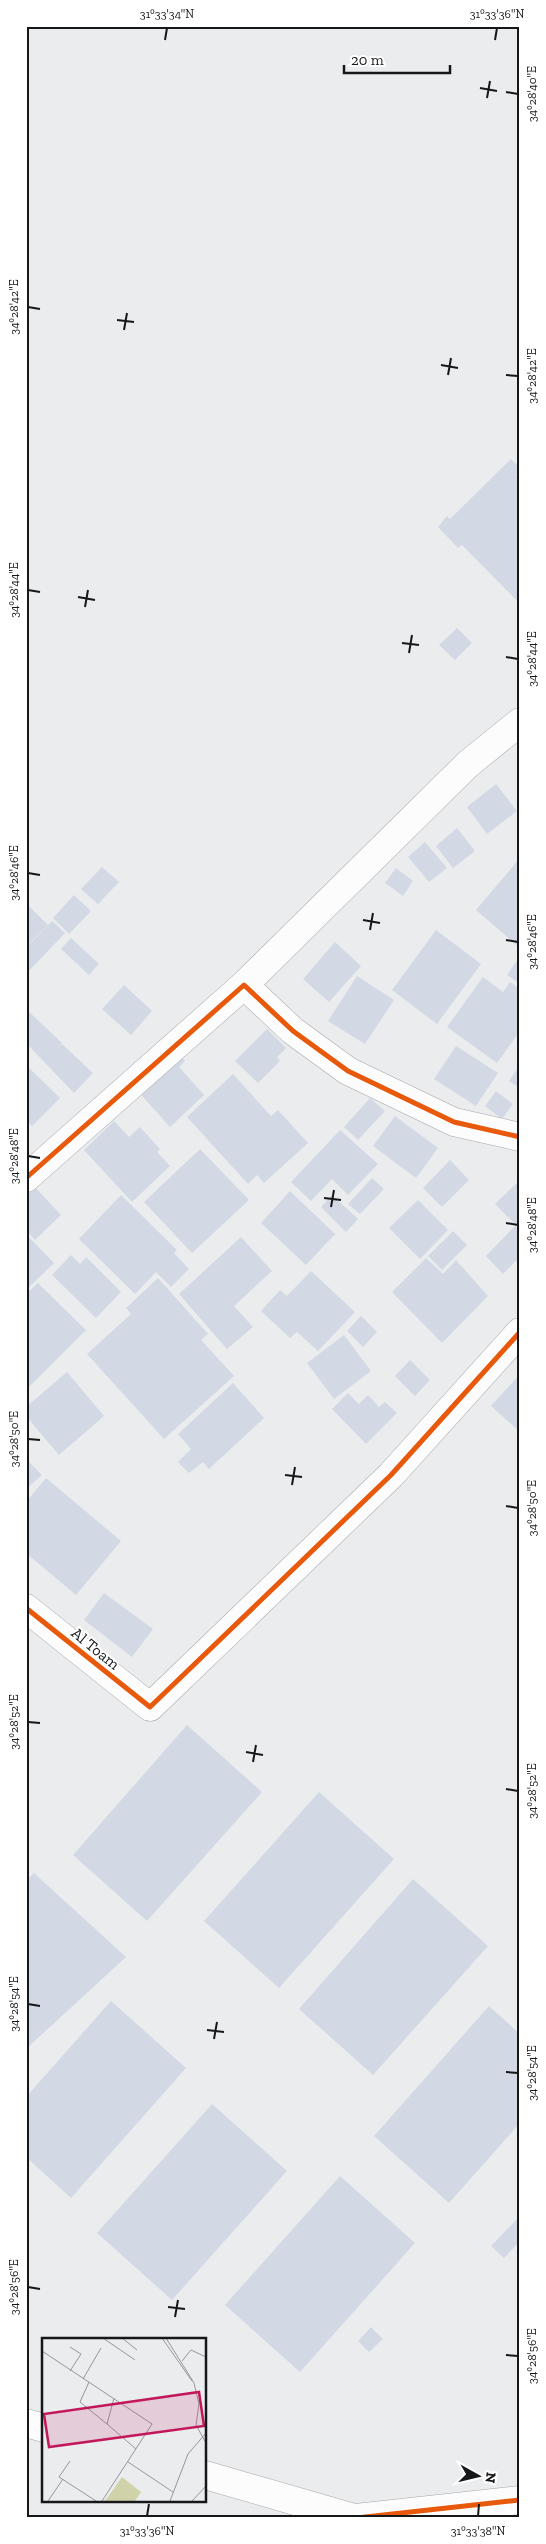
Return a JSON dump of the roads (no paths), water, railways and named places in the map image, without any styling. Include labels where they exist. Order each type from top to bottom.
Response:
[{"type":"street","points":[[26,1178],[244,985],[468,764],[520,722]]},
{"type":"street","points":[[244,985],[293,1031],[348,1071],[454,1122],[520,1137]]},
{"type":"street","name":"Al Toam","points":[[26,1608],[150,1707],[390,1475],[520,1332]]},
{"type":"street","points":[[26,2423],[42,2427]]},
{"type":"street","points":[[206,2475],[355,2518],[520,2500]]}]
